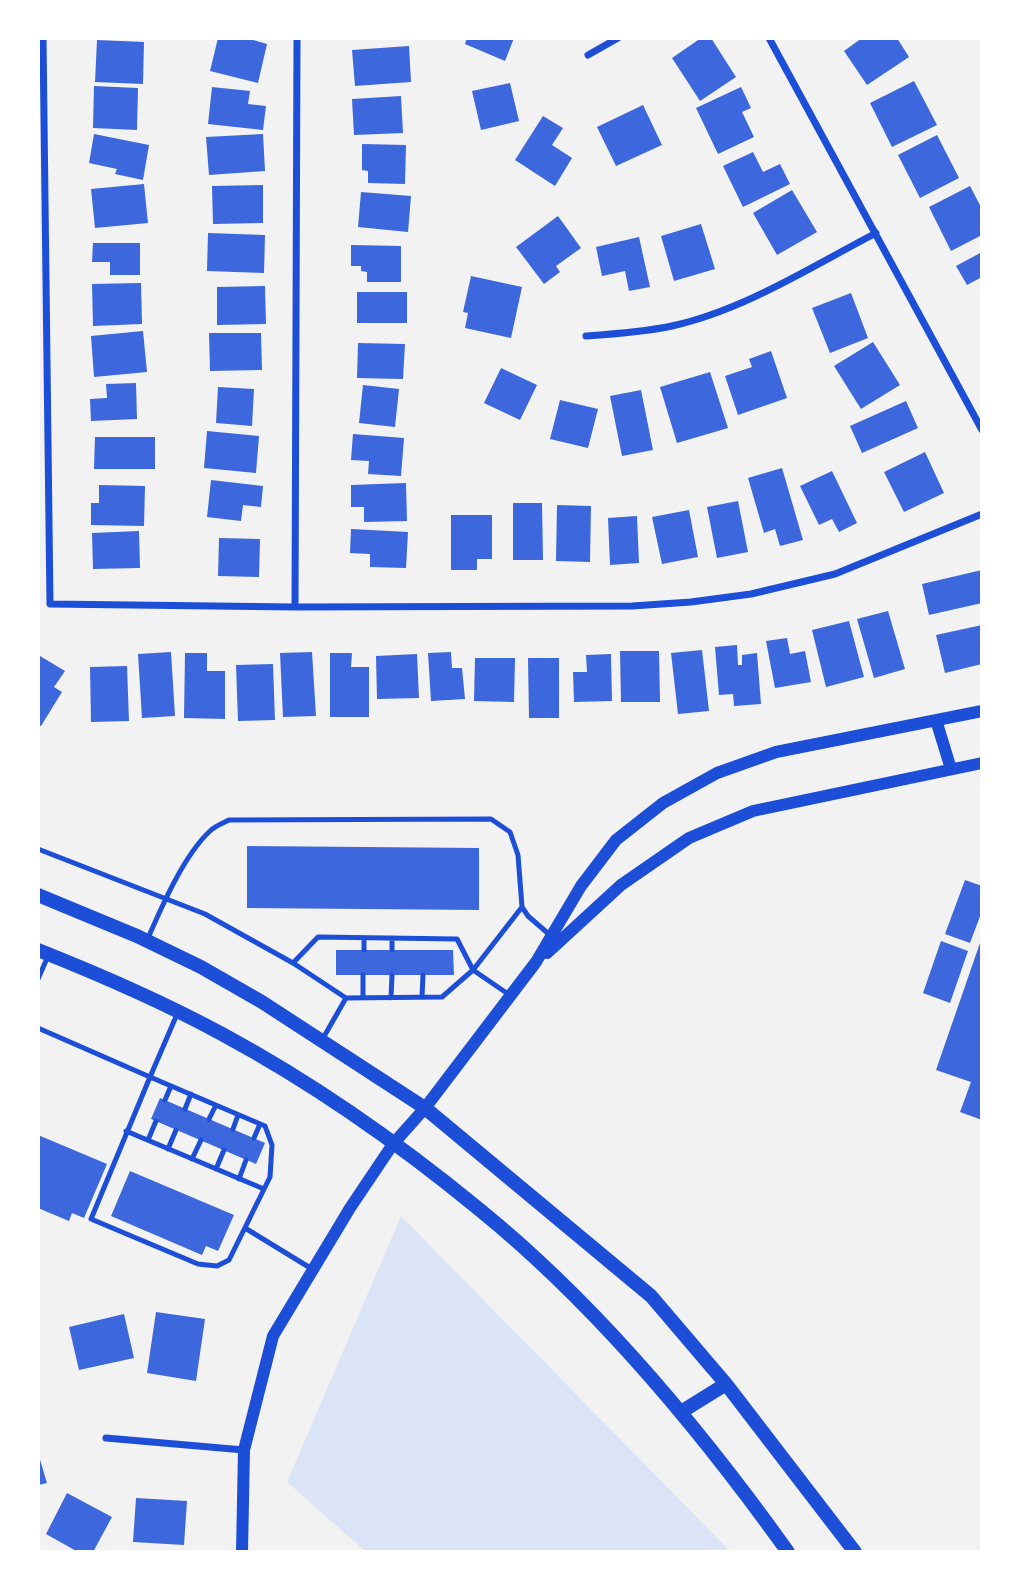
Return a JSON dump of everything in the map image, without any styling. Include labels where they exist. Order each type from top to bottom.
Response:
[{"type":"main road","points":[[38,895],[146,941],[252,996],[425,1108],[651,1296],[726,1384],[855,1552]]},
{"type":"main road","points":[[44,952],[223,1034],[304,1083],[393,1144],[481,1210],[551,1274],[618,1342],[681,1412],[741,1487],[788,1552]]},
{"type":"main road","points":[[681,1412],[726,1384]]},
{"type":"street","points":[[43,38],[50,604],[295,607],[632,606],[751,594],[835,574],[982,514]]},
{"type":"street","points":[[295,607],[297,38]]},
{"type":"street","points":[[588,55],[618,38]]},
{"type":"street","points":[[769,38],[982,430]]},
{"type":"street","points":[[586,336],[672,326],[718,312],[764,292],[876,233]]},
{"type":"street","points":[[242,1552],[244,1450],[273,1336],[349,1208],[393,1144],[425,1108],[536,962],[581,886],[615,840],[663,803],[717,773],[776,752],[982,711]]},
{"type":"street","points":[[936,720],[951,769]]},
{"type":"street","points":[[536,962],[621,886],[689,838],[753,811],[982,763]]},
{"type":"street","points":[[106,1438],[244,1450]]},
{"type":"lane","points":[[146,941],[166,898],[199,844],[212,829],[229,820],[491,819],[510,832],[518,855],[522,907],[528,916],[551,936]]},
{"type":"lane","points":[[38,849],[205,914],[293,963],[346,998],[442,997],[474,970],[522,907]]},
{"type":"lane","points":[[293,963],[318,937],[457,939],[474,970],[510,996]]},
{"type":"lane","points":[[364,938],[364,950]]},
{"type":"lane","points":[[392,938],[392,950]]},
{"type":"lane","points":[[424,939],[424,950]]},
{"type":"lane","points":[[38,979],[44,952]]},
{"type":"lane","points":[[363,975],[363,998]]},
{"type":"lane","points":[[391,975],[391,998]]},
{"type":"lane","points":[[422,997],[423,975]]},
{"type":"lane","points":[[322,1040],[346,998]]},
{"type":"lane","points":[[38,1028],[150,1077],[191,1094],[238,1115],[265,1126],[272,1145],[270,1177],[229,1260],[217,1266],[198,1264],[92,1219],[126,1131],[150,1077],[178,1012]]},
{"type":"lane","points":[[165,1100],[171,1086]]},
{"type":"lane","points":[[185,1109],[191,1094]]},
{"type":"lane","points":[[209,1119],[216,1105]]},
{"type":"lane","points":[[233,1129],[238,1115]]},
{"type":"lane","points":[[148,1140],[156,1121]]},
{"type":"lane","points":[[254,1138],[260,1124]]},
{"type":"lane","points":[[168,1149],[176,1130]]},
{"type":"lane","points":[[126,1131],[264,1189]]},
{"type":"lane","points":[[192,1159],[201,1140]]},
{"type":"lane","points":[[216,1169],[224,1150]]},
{"type":"lane","points":[[239,1178],[246,1160]]},
{"type":"lane","points":[[245,1228],[312,1269]]},
{"type":"shaded area","points":[[401,1216],[730,1551],[365,1551],[287,1482]]},
{"type":"building","points":[[218,38],[246,38],[267,44],[258,83],[210,71]]},
{"type":"building","points":[[467,38],[514,38],[505,61],[465,44]]},
{"type":"building","points":[[701,38],[711,38],[736,77],[700,101],[672,58]]},
{"type":"building","points":[[862,38],[897,38],[909,57],[867,85],[844,51]]},
{"type":"building","points":[[97,40],[144,42],[143,84],[95,82]]},
{"type":"building","points":[[409,46],[411,82],[355,86],[352,50]]},
{"type":"building","points":[[914,81],[937,125],[892,147],[870,103]]},
{"type":"building","points":[[510,83],[519,121],[481,130],[472,91]]},
{"type":"building","points":[[94,86],[138,88],[137,130],[93,128]]},
{"type":"building","points":[[212,87],[250,91],[248,104],[266,106],[263,130],[208,124]]},
{"type":"building","points":[[741,87],[751,108],[742,112],[754,137],[718,154],[696,108]]},
{"type":"building","points":[[401,96],[403,133],[354,135],[352,99]]},
{"type":"building","points":[[643,105],[662,145],[616,166],[597,127]]},
{"type":"building","points":[[543,116],[563,128],[552,145],[572,158],[555,186],[515,160]]},
{"type":"building","points":[[94,134],[149,145],[143,180],[115,174],[117,169],[89,163]]},
{"type":"building","points":[[263,134],[265,171],[209,175],[206,137]]},
{"type":"building","points":[[937,135],[959,178],[920,198],[898,155]]},
{"type":"building","points":[[362,144],[406,145],[405,184],[368,183],[368,171],[362,170]]},
{"type":"building","points":[[753,152],[763,172],[780,164],[790,184],[743,207],[723,166]]},
{"type":"building","points":[[144,184],[148,223],[95,228],[91,189]]},
{"type":"building","points":[[263,185],[263,223],[213,224],[212,186]]},
{"type":"building","points":[[970,186],[982,209],[982,235],[951,251],[929,207]]},
{"type":"building","points":[[792,190],[817,232],[777,255],[753,213]]},
{"type":"building","points":[[361,192],[411,196],[408,232],[358,227]]},
{"type":"building","points":[[558,216],[581,248],[556,266],[560,272],[544,284],[516,247]]},
{"type":"building","points":[[701,224],[715,269],[674,281],[661,236]]},
{"type":"building","points":[[208,233],[265,235],[264,273],[207,271]]},
{"type":"building","points":[[639,237],[650,287],[629,291],[625,271],[602,276],[596,247]]},
{"type":"building","points":[[93,243],[140,243],[140,275],[110,275],[110,262],[92,262]]},
{"type":"building","points":[[351,245],[401,246],[401,282],[367,282],[367,272],[361,271],[361,266],[351,266]]},
{"type":"building","points":[[982,252],[982,277],[967,285],[956,266]]},
{"type":"building","points":[[471,276],[522,287],[511,338],[465,328],[468,313],[463,312]]},
{"type":"building","points":[[141,283],[142,324],[93,326],[92,284]]},
{"type":"building","points":[[265,286],[266,324],[217,325],[217,287]]},
{"type":"building","points":[[357,292],[407,292],[407,323],[357,323]]},
{"type":"building","points":[[851,293],[868,338],[830,353],[812,308]]},
{"type":"building","points":[[143,331],[147,372],[94,377],[91,336]]},
{"type":"building","points":[[209,333],[261,333],[262,370],[210,371]]},
{"type":"building","points":[[873,342],[900,385],[861,409],[834,366]]},
{"type":"building","points":[[358,343],[405,344],[403,379],[357,378]]},
{"type":"building","points":[[771,351],[787,398],[738,415],[725,376],[752,367],[749,359]]},
{"type":"building","points":[[501,368],[537,385],[520,420],[484,403]]},
{"type":"building","points":[[710,372],[728,428],[677,443],[660,387]]},
{"type":"building","points":[[136,383],[137,419],[91,421],[90,399],[107,398],[106,384]]},
{"type":"building","points":[[363,385],[399,389],[395,427],[359,423]]},
{"type":"building","points":[[218,387],[254,389],[252,426],[216,423]]},
{"type":"building","points":[[641,390],[653,450],[622,456],[610,396]]},
{"type":"building","points":[[560,400],[598,409],[588,448],[550,439]]},
{"type":"building","points":[[906,401],[918,428],[862,453],[850,426]]},
{"type":"building","points":[[207,431],[259,436],[256,473],[204,468]]},
{"type":"building","points":[[353,434],[404,438],[401,476],[368,474],[369,461],[351,460]]},
{"type":"building","points":[[95,437],[155,437],[155,469],[94,469]]},
{"type":"building","points":[[925,452],[944,493],[904,512],[884,472]]},
{"type":"building","points":[[782,468],[803,540],[780,546],[775,529],[764,533],[748,478]]},
{"type":"building","points":[[832,471],[857,523],[839,532],[832,519],[819,525],[800,486]]},
{"type":"building","points":[[211,480],[263,486],[261,507],[243,505],[241,521],[207,517]]},
{"type":"building","points":[[406,483],[407,521],[364,522],[364,507],[351,507],[351,485]]},
{"type":"building","points":[[99,485],[145,486],[144,526],[91,525],[91,503],[99,503]]},
{"type":"building","points":[[738,501],[748,552],[717,558],[707,507]]},
{"type":"building","points":[[513,503],[542,503],[543,560],[513,560]]},
{"type":"building","points":[[557,505],[591,506],[590,562],[556,561]]},
{"type":"building","points":[[689,510],[698,557],[662,564],[652,517]]},
{"type":"building","points":[[451,515],[492,515],[492,559],[477,559],[477,570],[451,570]]},
{"type":"building","points":[[637,516],[639,563],[610,565],[608,518]]},
{"type":"building","points":[[351,529],[408,532],[406,568],[370,567],[370,554],[350,553]]},
{"type":"building","points":[[139,531],[140,568],[93,569],[92,533]]},
{"type":"building","points":[[219,538],[260,539],[259,577],[218,576]]},
{"type":"building","points":[[982,570],[982,603],[929,615],[922,584]]},
{"type":"building","points":[[888,611],[905,669],[874,678],[857,619]]},
{"type":"building","points":[[849,621],[864,677],[826,687],[812,630]]},
{"type":"building","points":[[982,625],[982,664],[945,673],[936,635]]},
{"type":"building","points":[[787,638],[790,654],[805,651],[811,682],[775,688],[766,641]]},
{"type":"building","points":[[737,645],[738,665],[742,665],[742,655],[757,653],[761,704],[734,706],[733,694],[719,695],[715,647]]},
{"type":"building","points":[[702,650],[709,711],[678,714],[671,653]]},
{"type":"building","points":[[620,651],[659,651],[660,702],[621,702]]},
{"type":"building","points":[[171,652],[175,716],[142,718],[138,654]]},
{"type":"building","points":[[312,652],[316,716],[283,717],[280,653]]},
{"type":"building","points":[[451,652],[452,668],[462,668],[465,699],[431,701],[428,653]]},
{"type":"building","points":[[185,653],[207,653],[207,671],[225,671],[225,719],[184,718]]},
{"type":"building","points":[[330,653],[352,653],[351,667],[369,667],[369,717],[330,717]]},
{"type":"building","points":[[417,654],[419,698],[377,699],[376,656]]},
{"type":"building","points":[[611,654],[612,701],[574,702],[573,672],[587,672],[586,655]]},
{"type":"building","points":[[40,656],[65,671],[54,687],[62,692],[41,726],[38,725]]},
{"type":"building","points":[[475,658],[515,658],[514,702],[474,701]]},
{"type":"building","points":[[528,658],[559,658],[559,718],[529,718]]},
{"type":"building","points":[[273,664],[275,720],[238,721],[236,665]]},
{"type":"building","points":[[127,666],[129,721],[91,722],[90,667]]},
{"type":"building","points":[[247,846],[479,848],[479,910],[247,908]]},
{"type":"building","points":[[965,880],[982,886],[982,911],[970,943],[945,934]]},
{"type":"building","points":[[981,940],[982,1120],[960,1112],[971,1082],[936,1070]]},
{"type":"building","points":[[941,941],[968,951],[950,1003],[923,993]]},
{"type":"building","points":[[336,950],[453,950],[454,975],[336,975]]},
{"type":"building","points":[[160,1098],[265,1143],[256,1164],[151,1119]]},
{"type":"building","points":[[38,1135],[107,1164],[84,1218],[72,1213],[69,1221],[38,1208]]},
{"type":"building","points":[[130,1171],[234,1215],[218,1251],[206,1246],[202,1255],[111,1216]]},
{"type":"building","points":[[156,1312],[205,1319],[196,1381],[147,1373]]},
{"type":"building","points":[[124,1314],[134,1358],[79,1370],[69,1327]]},
{"type":"building","points":[[38,1453],[47,1483],[38,1485]]},
{"type":"building","points":[[67,1493],[112,1517],[93,1552],[78,1552],[46,1534]]},
{"type":"building","points":[[136,1498],[187,1501],[184,1545],[133,1542]]}]
